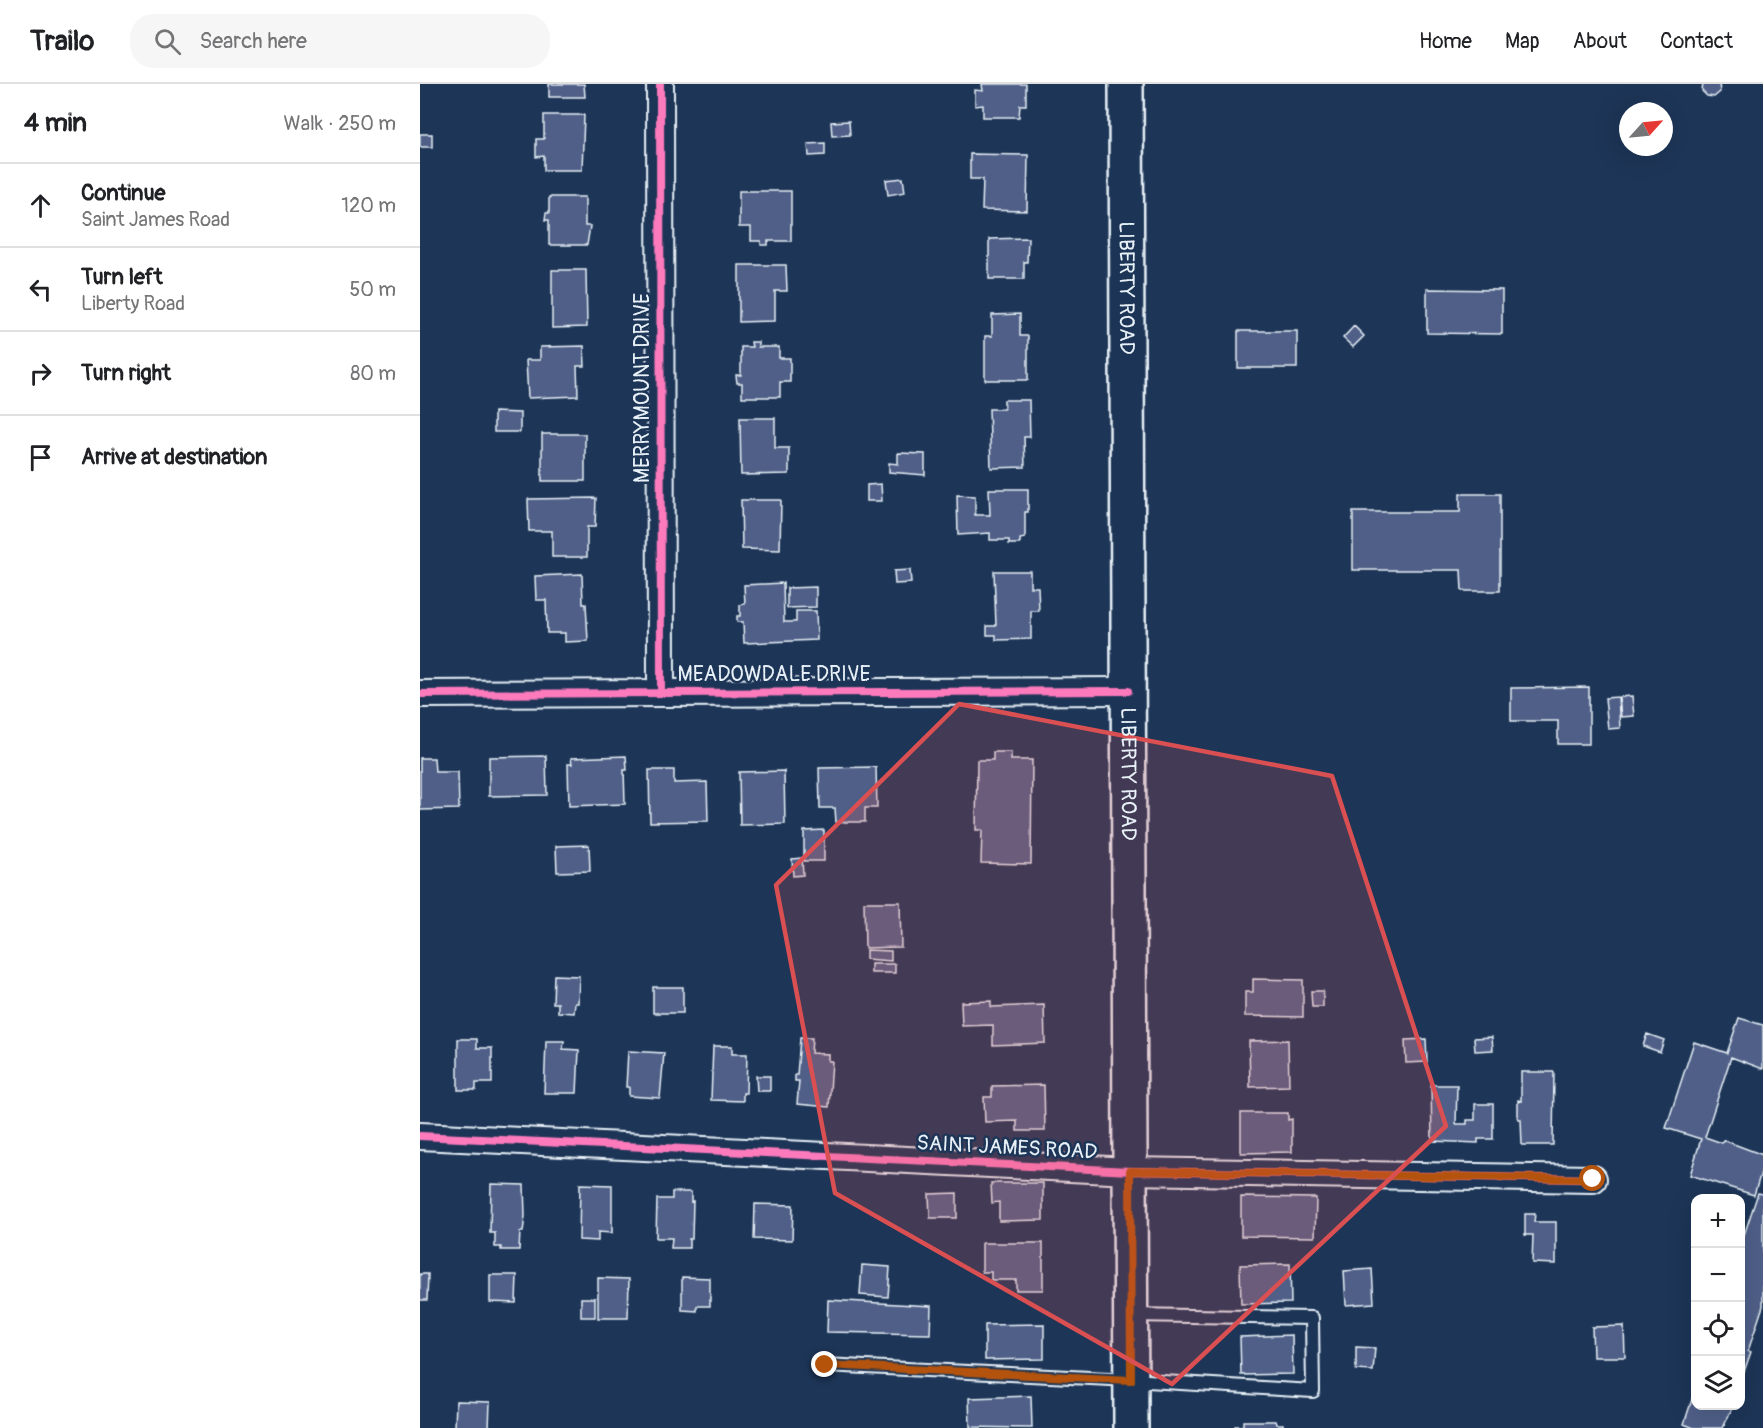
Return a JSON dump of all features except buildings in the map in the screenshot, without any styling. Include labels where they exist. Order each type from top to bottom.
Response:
[{"type":"main road","name":"LIBERTY ROAD","points":[[1126,84],[1131,1428]]},
{"type":"street","name":"MERRYMOUNT DRIVE","points":[[660,84],[661,692]]},
{"type":"street","name":"MEADOWDALE DRIVE","points":[[420,694],[1128,691]]},
{"type":"street","name":"SAINT JAMES ROAD","points":[[420,1136],[1130,1171],[1593,1179]]},
{"type":"lane","points":[[825,1365],[1313,1391],[1312,1318],[1131,1315]]},
{"type":"highlighted area","points":[[959,704],[1332,776],[1446,1126],[1172,1384],[835,1193],[776,885]]},
{"type":"cycle path","points":[[660,84],[661,692]]},
{"type":"cycle path","points":[[420,694],[1128,691]]},
{"type":"cycle path","points":[[420,1136],[1130,1171],[1593,1179]]},
{"type":"route","points":[[825,1365],[1131,1380],[1130,1171],[1593,1179]]}]
